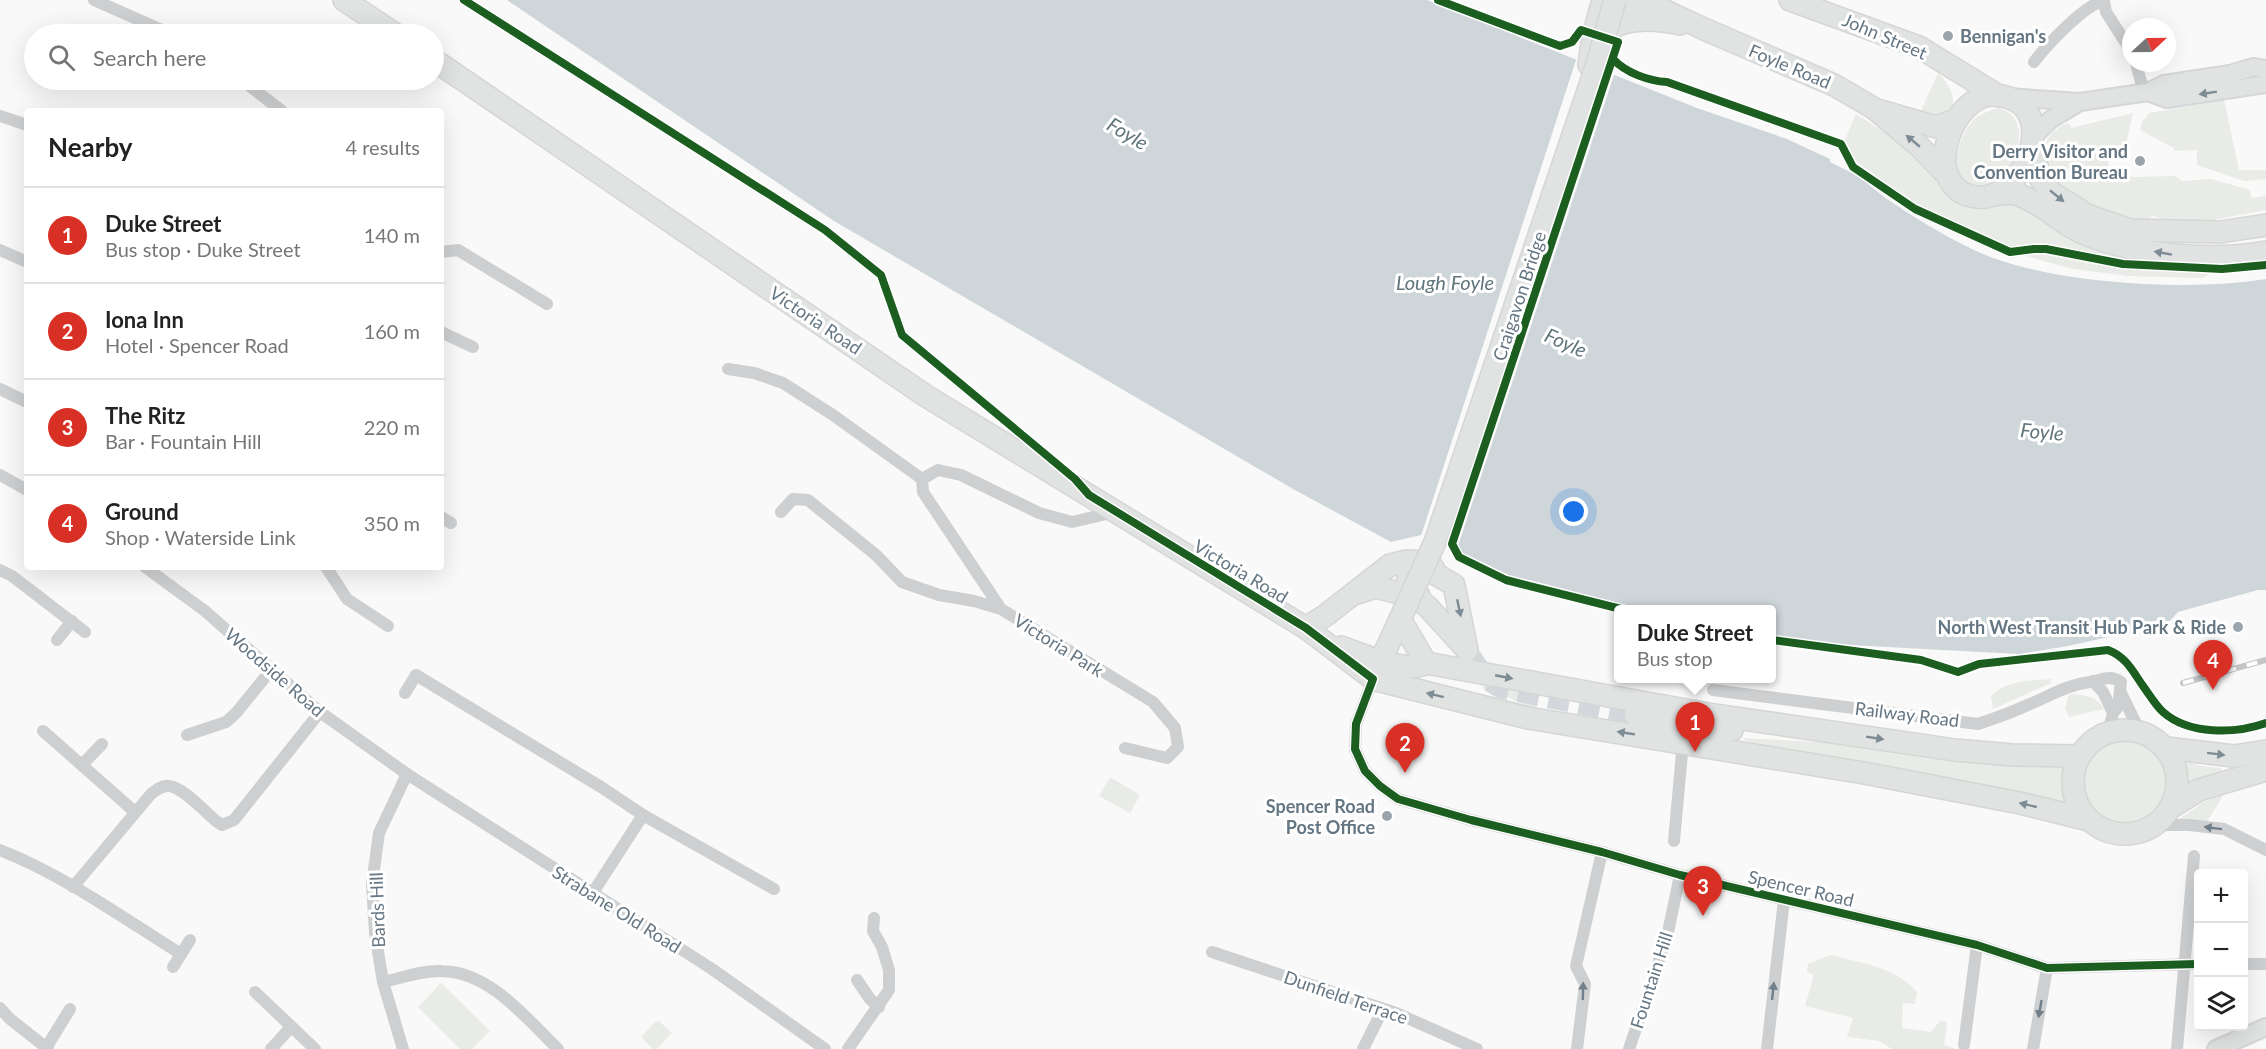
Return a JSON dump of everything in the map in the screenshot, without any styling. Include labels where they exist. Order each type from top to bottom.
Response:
[{"type":"highway","points":[[344,0],[380,24]]},
{"type":"highway","name":"Foyle Road","points":[[1642,0],[1834,84],[1875,109],[1919,146],[1948,176]]},
{"type":"highway","name":"John Street","points":[[1790,0],[1902,39],[2003,96]]},
{"type":"highway","name":"Foyle Road","points":[[1609,6],[1625,21],[1662,20],[1704,29]]},
{"type":"highway","name":"Craigavon Bridge","points":[[1376,670],[1439,531],[1597,64],[1609,6]]},
{"type":"highway","name":"John Street","points":[[1944,63],[1959,93],[1957,118]]},
{"type":"highway","name":"Victoria Road","points":[[444,67],[926,396],[1329,644],[1376,670]]},
{"type":"highway","points":[[2033,141],[2014,179],[2001,191],[1992,195],[1978,198],[1966,195],[1957,189],[1948,176],[1944,156],[1949,135],[1957,118],[1973,100],[1989,95],[2003,96],[2019,102],[2030,116],[2040,178],[2052,193],[2087,215],[2130,230],[2220,232],[2266,225]]},
{"type":"highway","name":"Foyle Road","points":[[1875,109],[1936,127],[1957,118]]},
{"type":"highway","points":[[1992,195],[2019,195],[2074,229],[2091,237],[2131,248],[2173,255],[2221,257],[2266,252]]},
{"type":"highway","points":[[1350,595],[1375,587],[1414,597],[1425,595],[1437,575],[1432,540],[1415,561],[1407,579],[1407,587],[1414,597],[1427,606],[1469,654],[1454,585],[1437,575]]},
{"type":"highway","points":[[1306,628],[1390,565],[1415,561]]},
{"type":"highway","points":[[1401,617],[1426,663]]},
{"type":"highway","points":[[1376,670],[1414,667],[1426,663],[1708,714],[1955,750],[2013,755],[2079,756]]},
{"type":"highway","points":[[1376,670],[1528,718],[1683,742],[1953,789],[2085,819],[2100,829],[2117,834],[2135,834],[2154,825],[2170,808],[2176,793],[2178,776],[2174,760],[2166,748],[2140,732],[2124,729],[2111,723],[2079,756],[2072,776],[2072,790],[2076,805],[2085,819]]},
{"type":"highway","points":[[1635,715],[1700,728],[1754,732],[1817,729]]},
{"type":"highway","points":[[1700,728],[1800,762]]},
{"type":"highway","points":[[2166,748],[2234,756],[2266,751]]},
{"type":"highway","points":[[2170,808],[2199,790],[2266,770]]},
{"type":"main road","points":[[2003,96],[2080,102],[2148,92],[2164,84],[2230,74],[2253,67],[2266,69]]},
{"type":"main road","points":[[2148,92],[2167,99],[2266,84]]},
{"type":"main road","points":[[2033,141],[2050,120],[2080,102]]},
{"type":"main road","points":[[2216,1049],[2266,1027]]},
{"type":"street","points":[[94,0],[148,24]]},
{"type":"street","points":[[2034,62],[2071,23],[2091,6],[2104,1],[2106,12],[2122,37]]},
{"type":"street","points":[[2138,72],[2141,82],[2148,92]]},
{"type":"street","points":[[255,90],[278,108]]},
{"type":"street","points":[[0,116],[24,124]]},
{"type":"street","points":[[0,250],[24,261]]},
{"type":"street","points":[[444,252],[458,250],[547,304]]},
{"type":"street","points":[[444,333],[473,347]]},
{"type":"street","points":[[728,369],[754,373],[783,382],[922,479],[938,470],[961,475],[1039,513],[1072,522],[1115,512]]},
{"type":"street","points":[[0,389],[24,401]]},
{"type":"street","points":[[0,475],[24,488]]},
{"type":"street","name":"Victoria Park","points":[[922,479],[923,492],[1001,609],[1153,702],[1175,728],[1178,747],[1167,758],[1125,748]]},
{"type":"street","points":[[781,512],[793,499],[808,500],[876,555],[902,582],[939,595],[974,601],[1001,609]]},
{"type":"street","points":[[0,570],[12,576],[85,632]]},
{"type":"street","name":"Woodside Road","points":[[149,570],[205,611],[320,712],[406,774]]},
{"type":"street","points":[[328,570],[347,599],[388,626]]},
{"type":"street","points":[[57,640],[72,621]]},
{"type":"street","points":[[187,735],[226,722],[271,670]]},
{"type":"street","name":"Spencer Road","points":[[1376,670],[1356,724],[1355,749],[1365,771],[1398,799],[1471,820],[1602,852],[1680,875],[1977,945],[2047,968],[2194,964]]},
{"type":"street","points":[[405,693],[416,675],[643,815],[774,889]]},
{"type":"street","name":"Railway Road","points":[[1713,690],[1978,724],[2079,682],[2107,677],[2120,687]]},
{"type":"street","points":[[2093,681],[2103,692],[2111,723]]},
{"type":"street","points":[[2111,723],[2118,707],[2120,687]]},
{"type":"street","points":[[2120,687],[2140,732]]},
{"type":"street","points":[[73,887],[151,794],[162,787],[170,785],[183,792],[222,825],[234,820],[320,712]]},
{"type":"street","points":[[43,731],[135,812]]},
{"type":"street","points":[[1674,841],[1683,742]]},
{"type":"street","points":[[82,765],[102,744]]},
{"type":"street","name":"Strabane Old Road","points":[[406,774],[712,969],[815,1046]]},
{"type":"street","name":"Bards Hill","points":[[403,1049],[383,982],[375,933],[372,884],[379,833],[406,774]]},
{"type":"street","points":[[592,894],[643,815]]},
{"type":"street","points":[[2154,825],[2189,825],[2224,829],[2266,850]]},
{"type":"street","points":[[0,850],[20,858],[73,887],[182,954]]},
{"type":"street","points":[[1577,1049],[1585,984],[1576,966],[1602,852]]},
{"type":"street","points":[[2177,1049],[2194,856]]},
{"type":"street","name":"Fountain Hill","points":[[1629,1049],[1667,937],[1680,875]]},
{"type":"street","points":[[1767,1049],[1784,900]]},
{"type":"street","points":[[848,1049],[889,990],[889,970],[882,948],[873,931],[874,918]]},
{"type":"street","points":[[173,967],[190,940]]},
{"type":"street","points":[[1964,1045],[1977,945]]},
{"type":"street","name":"Dunfield Terrace","points":[[1212,952],[1383,1009],[1464,1046],[1478,1049]]},
{"type":"street","points":[[2248,964],[2266,964]]},
{"type":"street","points":[[2033,1049],[2047,968]]},
{"type":"street","points":[[383,982],[440,970],[461,973],[482,983],[513,1005],[558,1049]]},
{"type":"street","points":[[857,980],[870,999],[879,1007]]},
{"type":"street","points":[[255,992],[315,1049]]},
{"type":"street","points":[[0,1008],[47,1048],[70,1009]]},
{"type":"street","points":[[1364,1049],[1383,1009]]},
{"type":"street","points":[[271,1049],[291,1028]]},
{"type":"shaded area","points":[[1938,73],[1950,89],[1952,108],[1942,117],[1923,117],[1921,111]]},
{"type":"shaded area","points":[[2224,100],[2239,170],[2266,170],[2266,179],[2244,181],[2197,165],[2197,150],[2174,151],[2174,148],[2140,130],[2142,122],[2149,113]]},
{"type":"shaded area","points":[[1997,108],[2011,114],[2018,125],[2019,139],[2016,154],[2009,168],[1999,180],[1988,187],[1976,187],[1966,182],[1960,175],[1958,155],[1960,144],[1964,134],[1976,118]]},
{"type":"shaded area","points":[[2133,113],[2126,144],[2109,147],[2108,170],[2134,177],[2175,176],[2182,181],[2211,179],[2250,190],[2251,198],[2266,196],[2266,210],[2213,220],[2173,222],[2153,216],[2143,222],[2113,218],[2055,187],[2040,151],[2055,130],[2069,123],[2071,128]]},
{"type":"shaded area","points":[[1856,114],[1902,144],[1952,197],[1967,205],[1998,206],[2014,202],[2211,265],[2215,270],[2203,278],[2128,276],[2073,269],[2018,254],[2016,249],[2009,248],[1917,206],[1853,159],[1844,142]]},
{"type":"shaded area","points":[[2051,679],[2051,683],[1993,709],[1991,696],[2003,687],[2019,682]]},
{"type":"shaded area","points":[[1484,684],[1538,691],[1536,710],[1482,688]]},
{"type":"shaded area","points":[[2069,694],[2093,698],[2104,709],[2069,717],[2065,708]]},
{"type":"shaded area","points":[[1743,738],[1817,742],[1932,755],[2066,764],[2061,787],[2066,806],[1947,778],[1746,741]]},
{"type":"shaded area","points":[[2124,740],[2147,747],[2159,759],[2166,782],[2159,805],[2147,817],[2124,824],[2101,817],[2089,805],[2082,782],[2089,759],[2101,747]]},
{"type":"shaded area","points":[[2186,762],[2221,768],[2221,777],[2189,791]]},
{"type":"shaded area","points":[[1110,777],[1140,795],[1130,813],[1099,796]]},
{"type":"shaded area","points":[[2224,794],[2205,825],[2178,820],[2204,802]]},
{"type":"shaded area","points":[[1831,955],[1888,971],[1908,983],[1917,992],[1915,1004],[1903,1003],[1902,1028],[1931,1032],[1940,1021],[1945,1021],[1947,1024],[1944,1045],[1956,1049],[1892,1049],[1879,1041],[1847,1037],[1853,1018],[1805,1006],[1814,975],[1807,972],[1808,964]]},
{"type":"shaded area","points":[[441,983],[490,1031],[472,1049],[460,1049],[418,1007]]},
{"type":"shaded area","points":[[659,1021],[672,1033],[658,1048],[653,1049],[641,1037],[655,1022]]},
{"type":"water","name":"Lough Foyle","points":[[507,0],[1427,0],[1697,108],[1787,139],[1830,159],[1830,162],[1858,176],[1887,199],[1940,232],[1974,250],[2004,262],[2077,278],[2158,285],[2234,283],[2266,279],[2266,590],[2258,590],[2178,612],[2167,624],[2068,646],[2019,654],[1776,641],[1776,605],[1614,605],[1614,607],[1513,581],[1461,555],[1455,546],[1421,535],[1391,542],[1293,489],[834,221]]},
{"type":"pier","points":[[1577,57],[1615,72],[1456,552],[1453,548],[1420,539]]},
{"type":"tunnel","points":[[1471,657],[1485,678],[1501,688],[1635,715]]},
{"type":"railway","points":[[2183,683],[2266,660]]},
{"type":"cycle path","points":[[464,0],[825,230],[881,275],[902,335],[1075,479],[1089,495],[1306,628],[1373,679],[1356,724],[1355,749],[1365,771],[1398,799],[1471,820],[1602,852],[1680,875],[1977,945],[2047,968],[2194,964]]},
{"type":"cycle path","points":[[1438,0],[1560,46],[1572,42],[1581,30],[1618,42],[1452,544],[1459,557],[1506,580],[1614,607]]},
{"type":"cycle path","points":[[1613,59],[1638,75],[1667,82],[1841,144],[1853,167],[1915,209],[2010,252],[2046,249],[2123,264],[2222,269],[2266,265]]},
{"type":"cycle path","points":[[1776,641],[1921,660],[1958,672],[1979,664],[2108,650],[2124,660],[2157,706],[2174,720],[2186,725],[2213,730],[2240,729],[2266,723]]},
{"type":"place","name":"Bennigan's","points":[[1948,36]]},
{"type":"place","name":"Derry Visitor and Convention Bureau","points":[[2140,161]]},
{"type":"place","name":"North West Transit Hub Park & Ride","points":[[2238,627]]},
{"type":"place","name":"Ground","points":[[2213,690]]},
{"type":"place","name":"Duke Street","points":[[1695,752]]},
{"type":"place","name":"Iona Inn","points":[[1405,773]]},
{"type":"place","name":"Spencer Road Post Office","points":[[1387,816]]},
{"type":"place","name":"The Ritz","points":[[1703,916]]},
{"type":"water label","name":"Foyle","points":[[1128,133]]},
{"type":"water label","name":"Foyle","points":[[1566,342]]},
{"type":"water label","name":"Foyle","points":[[2042,431]]}]
